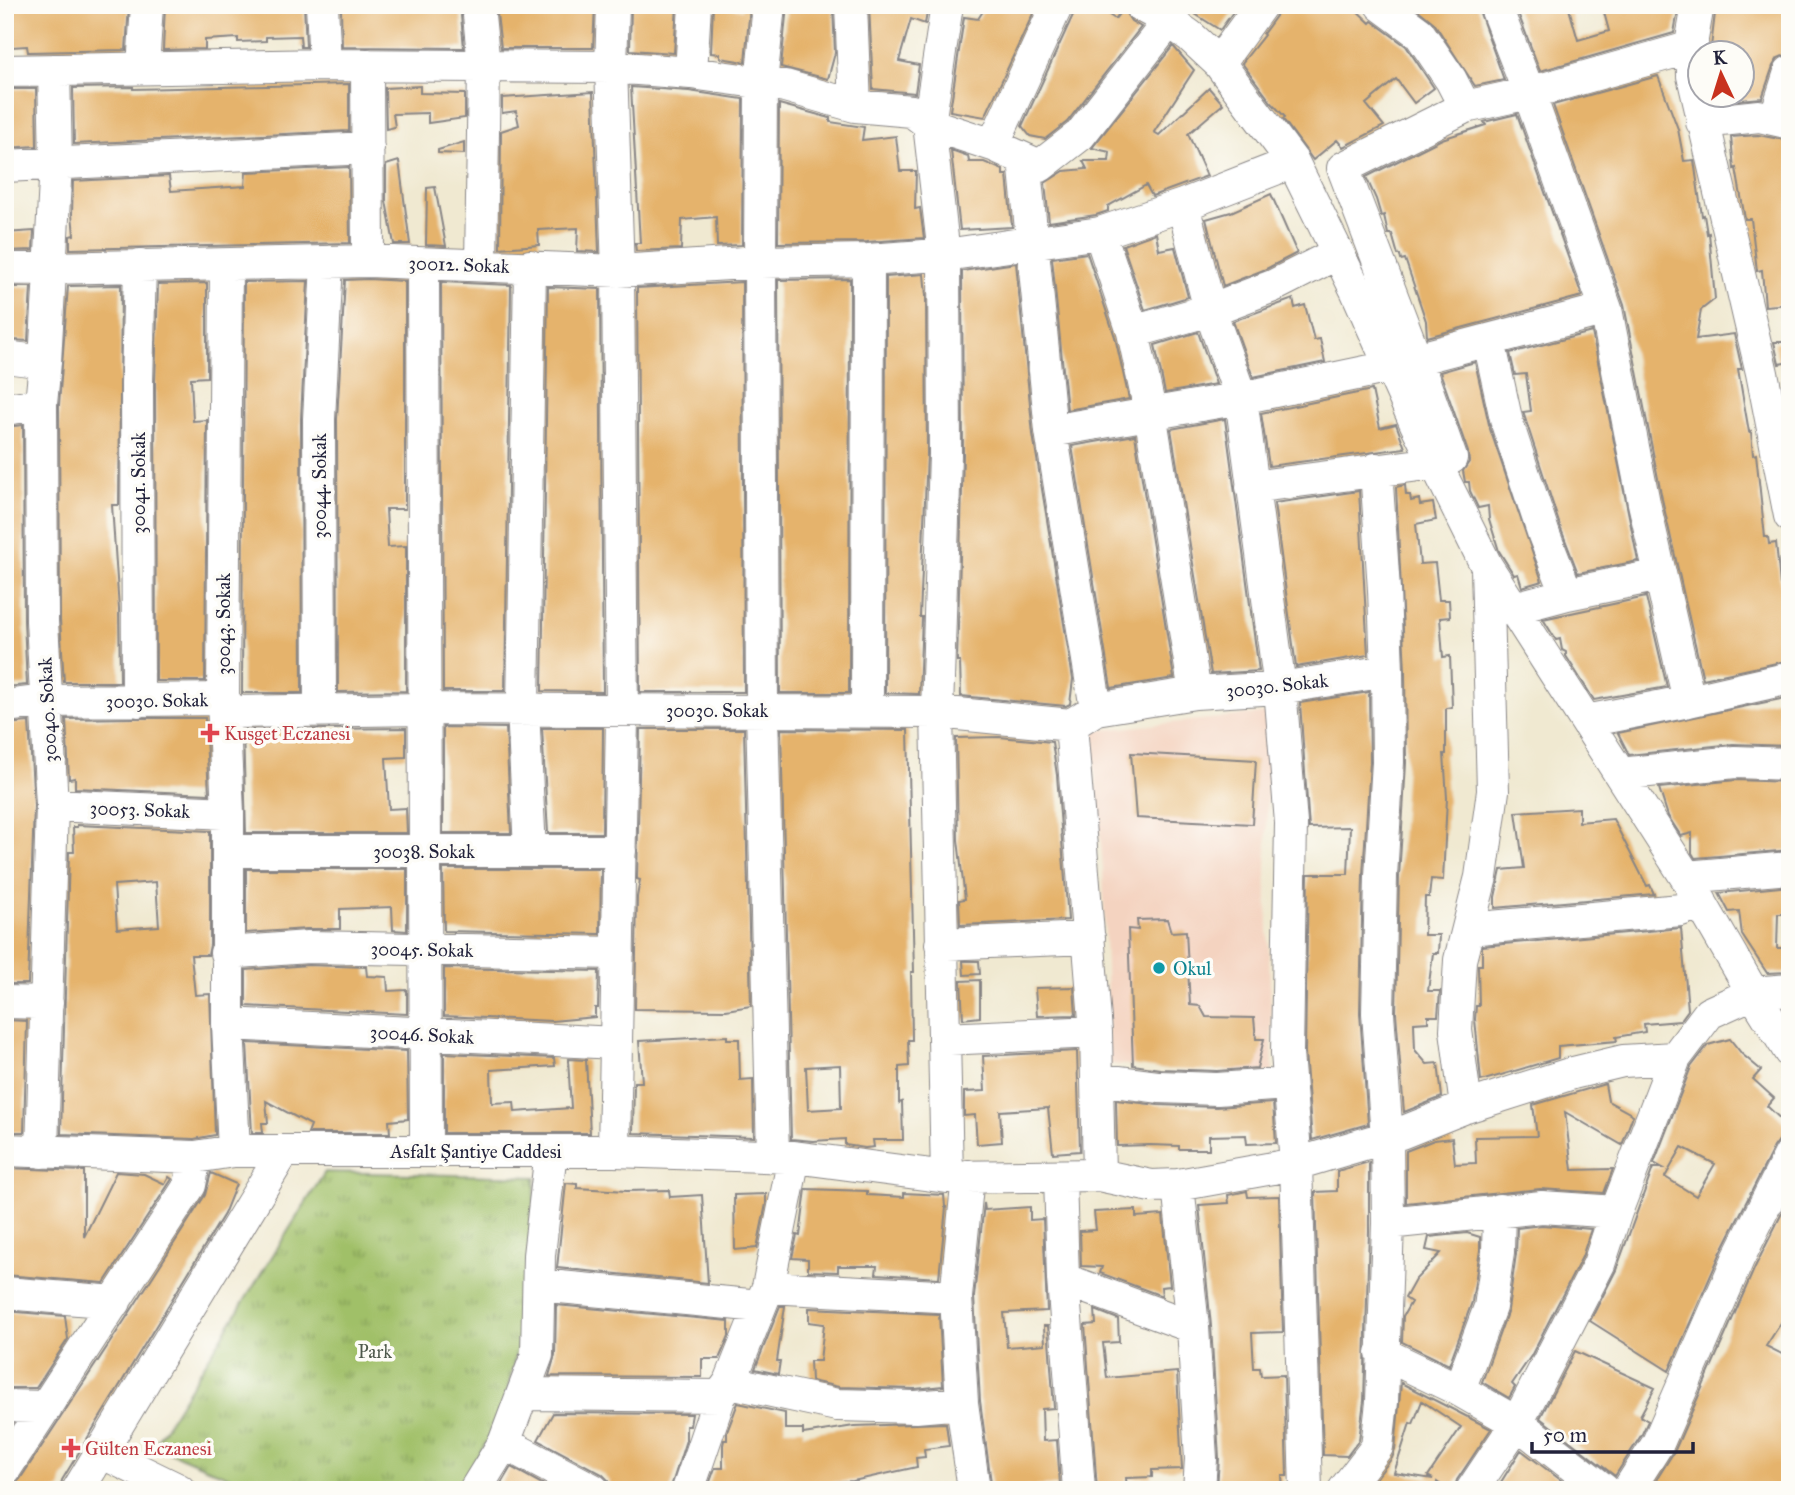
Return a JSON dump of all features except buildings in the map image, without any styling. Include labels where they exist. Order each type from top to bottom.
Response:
[{"type":"street","points":[[144,68],[147,5]]},
{"type":"street","points":[[322,5],[325,65]]},
{"type":"street","points":[[478,5],[484,66],[481,264]]},
{"type":"street","points":[[613,5],[611,67],[618,271],[622,709],[614,1151]]},
{"type":"street","points":[[691,73],[695,5]]},
{"type":"street","points":[[688,1490],[725,1389],[764,1296],[784,1157],[762,710],[761,83],[769,5]]},
{"type":"street","points":[[851,5],[855,106]]},
{"type":"street","points":[[947,5],[929,124],[944,255],[945,454],[937,712],[941,944],[944,1039],[957,1176],[956,1297],[961,1403],[974,1490]]},
{"type":"street","points":[[993,145],[1057,5]]},
{"type":"street","points":[[1140,5],[1170,21],[1219,63],[1293,162],[1338,253],[1403,363],[1458,478],[1462,517]]},
{"type":"street","points":[[1219,63],[1261,5]]},
{"type":"street","points":[[1381,5],[1419,33],[1451,80],[1465,107]]},
{"type":"street","points":[[1495,5],[1606,309],[1660,575],[1689,701]]},
{"type":"street","points":[[1694,38],[1699,5]]},
{"type":"street","points":[[5,71],[367,65],[611,67],[691,73],[785,86],[855,106],[912,111],[929,124],[993,145],[1040,166],[1080,135],[1170,21]]},
{"type":"street","points":[[1686,49],[1529,93],[1465,107],[1343,168],[1435,463],[1487,567],[1694,890],[1790,1052]]},
{"type":"street","points":[[367,65],[368,261]]},
{"type":"street","name":"30040. Sokak","points":[[42,1153],[51,805],[42,621],[41,404],[56,163],[54,70]]},
{"type":"street","points":[[1702,122],[1759,116],[1782,121],[1790,72]]},
{"type":"street","points":[[1699,108],[1762,373],[1784,454],[1790,516]]},
{"type":"street","points":[[5,166],[368,148]]},
{"type":"street","points":[[1024,159],[1051,431],[1084,717],[1089,938],[1096,1032],[1100,1175]]},
{"type":"street","name":"30012. Sokak","points":[[5,269],[368,261],[618,271],[944,255],[1100,233],[1184,205],[1293,162]]},
{"type":"street","points":[[1184,205],[1210,310],[1241,398],[1280,688],[1291,823],[1288,1084],[1296,1164],[1306,1490]]},
{"type":"street","points":[[1100,233],[1133,332],[1151,415],[1195,693]]},
{"type":"street","points":[[1133,332],[1210,310],[1273,286],[1338,253]]},
{"type":"street","points":[[867,711],[868,260]]},
{"type":"street","name":"30044. Sokak","points":[[320,709],[319,419],[327,263]]},
{"type":"street","points":[[423,264],[426,1151]]},
{"type":"street","name":"30041. Sokak","points":[[138,701],[137,383],[140,265]]},
{"type":"street","name":"30043. Sokak","points":[[226,265],[223,699],[228,813],[226,953],[234,1151]]},
{"type":"street","points":[[530,267],[523,709],[530,850]]},
{"type":"street","points":[[1051,431],[1241,398],[1403,363],[1606,309]]},
{"type":"street","points":[[1489,341],[1507,423],[1566,593]]},
{"type":"street","points":[[5,357],[45,362]]},
{"type":"street","points":[[5,409],[41,404]]},
{"type":"street","points":[[1252,487],[1435,463]]},
{"type":"street","points":[[1344,1490],[1372,1457],[1377,1447],[1382,1402],[1388,1223],[1387,1138],[1378,1013],[1381,876],[1388,762],[1387,671],[1376,470]]},
{"type":"street","points":[[1465,1107],[1456,1030],[1461,960],[1481,877],[1493,791],[1487,567]]},
{"type":"street","points":[[1514,608],[1566,593],[1660,575]]},
{"type":"street","name":"30030. Sokak","points":[[5,706],[47,701],[223,699],[233,712],[320,709],[622,709],[937,712],[1084,717],[1195,693],[1280,688],[1387,671]]},
{"type":"street","points":[[1586,721],[1790,678]]},
{"type":"street","points":[[1620,774],[1735,761],[1790,764]]},
{"type":"street","name":"30053. Sokak","points":[[51,805],[228,813]]},
{"type":"street","name":"30038. Sokak","points":[[228,851],[620,851]]},
{"type":"street","points":[[1468,929],[1681,910],[1694,890],[1749,870],[1790,868]]},
{"type":"street","points":[[941,944],[1089,938]]},
{"type":"street","name":"30045. Sokak","points":[[226,953],[308,947],[618,953]]},
{"type":"street","points":[[1472,1490],[1517,1423],[1599,1264],[1675,1058],[1709,1013],[1753,993],[1790,990]]},
{"type":"street","points":[[5,1002],[47,1003]]},
{"type":"street","name":"30046. Sokak","points":[[228,1024],[616,1043]]},
{"type":"street","points":[[944,1039],[1096,1032]]},
{"type":"street","name":"Asfalt Şantiye Caddesi","points":[[5,1150],[195,1157],[234,1151],[614,1151],[784,1157],[957,1176],[1100,1175],[1151,1186],[1178,1185],[1296,1164],[1387,1138],[1465,1107],[1573,1073],[1623,1061],[1675,1058]]},
{"type":"street","points":[[1097,1079],[1159,1087],[1217,1089],[1288,1084]]},
{"type":"street","points":[[78,1490],[284,1151]]},
{"type":"street","points":[[475,1490],[504,1443],[537,1355],[539,1255],[551,1151]]},
{"type":"street","points":[[1628,1490],[1658,1443],[1738,1259],[1790,1155]]},
{"type":"street","points":[[5,1469],[190,1185],[195,1157]]},
{"type":"street","points":[[1060,1175],[1063,1279],[1079,1490]]},
{"type":"street","points":[[1178,1185],[1193,1327],[1201,1459],[1199,1490]]},
{"type":"street","points":[[1388,1223],[1542,1207],[1616,1212]]},
{"type":"street","points":[[1459,1390],[1490,1307],[1498,1252],[1499,1210]]},
{"type":"street","points":[[1063,1279],[1193,1327]]},
{"type":"street","points":[[539,1285],[764,1296],[956,1297]]},
{"type":"street","points":[[5,1293],[115,1302]]},
{"type":"street","points":[[1382,1353],[1459,1390],[1517,1423],[1604,1490]]},
{"type":"street","points":[[523,1394],[725,1389],[837,1405],[916,1407],[961,1403]]},
{"type":"street","points":[[5,1405],[46,1407]]},
{"type":"street","points":[[504,1443],[593,1490]]},
{"type":"street","points":[[101,1452],[179,1490]]},
{"type":"shaded area","points":[[1269,713],[1266,872],[1273,1073],[1109,1064],[1103,869],[1092,731]]},
{"type":"green space","name":"Park","points":[[325,1172],[536,1177],[524,1316],[502,1416],[457,1490],[259,1490],[154,1445]]},
{"type":"place","name":"Kusget Eczanesi","points":[[210,733]]},
{"type":"place","name":"Okul","points":[[1159,968]]},
{"type":"place","name":"Gülten Eczanesi","points":[[71,1448]]}]
